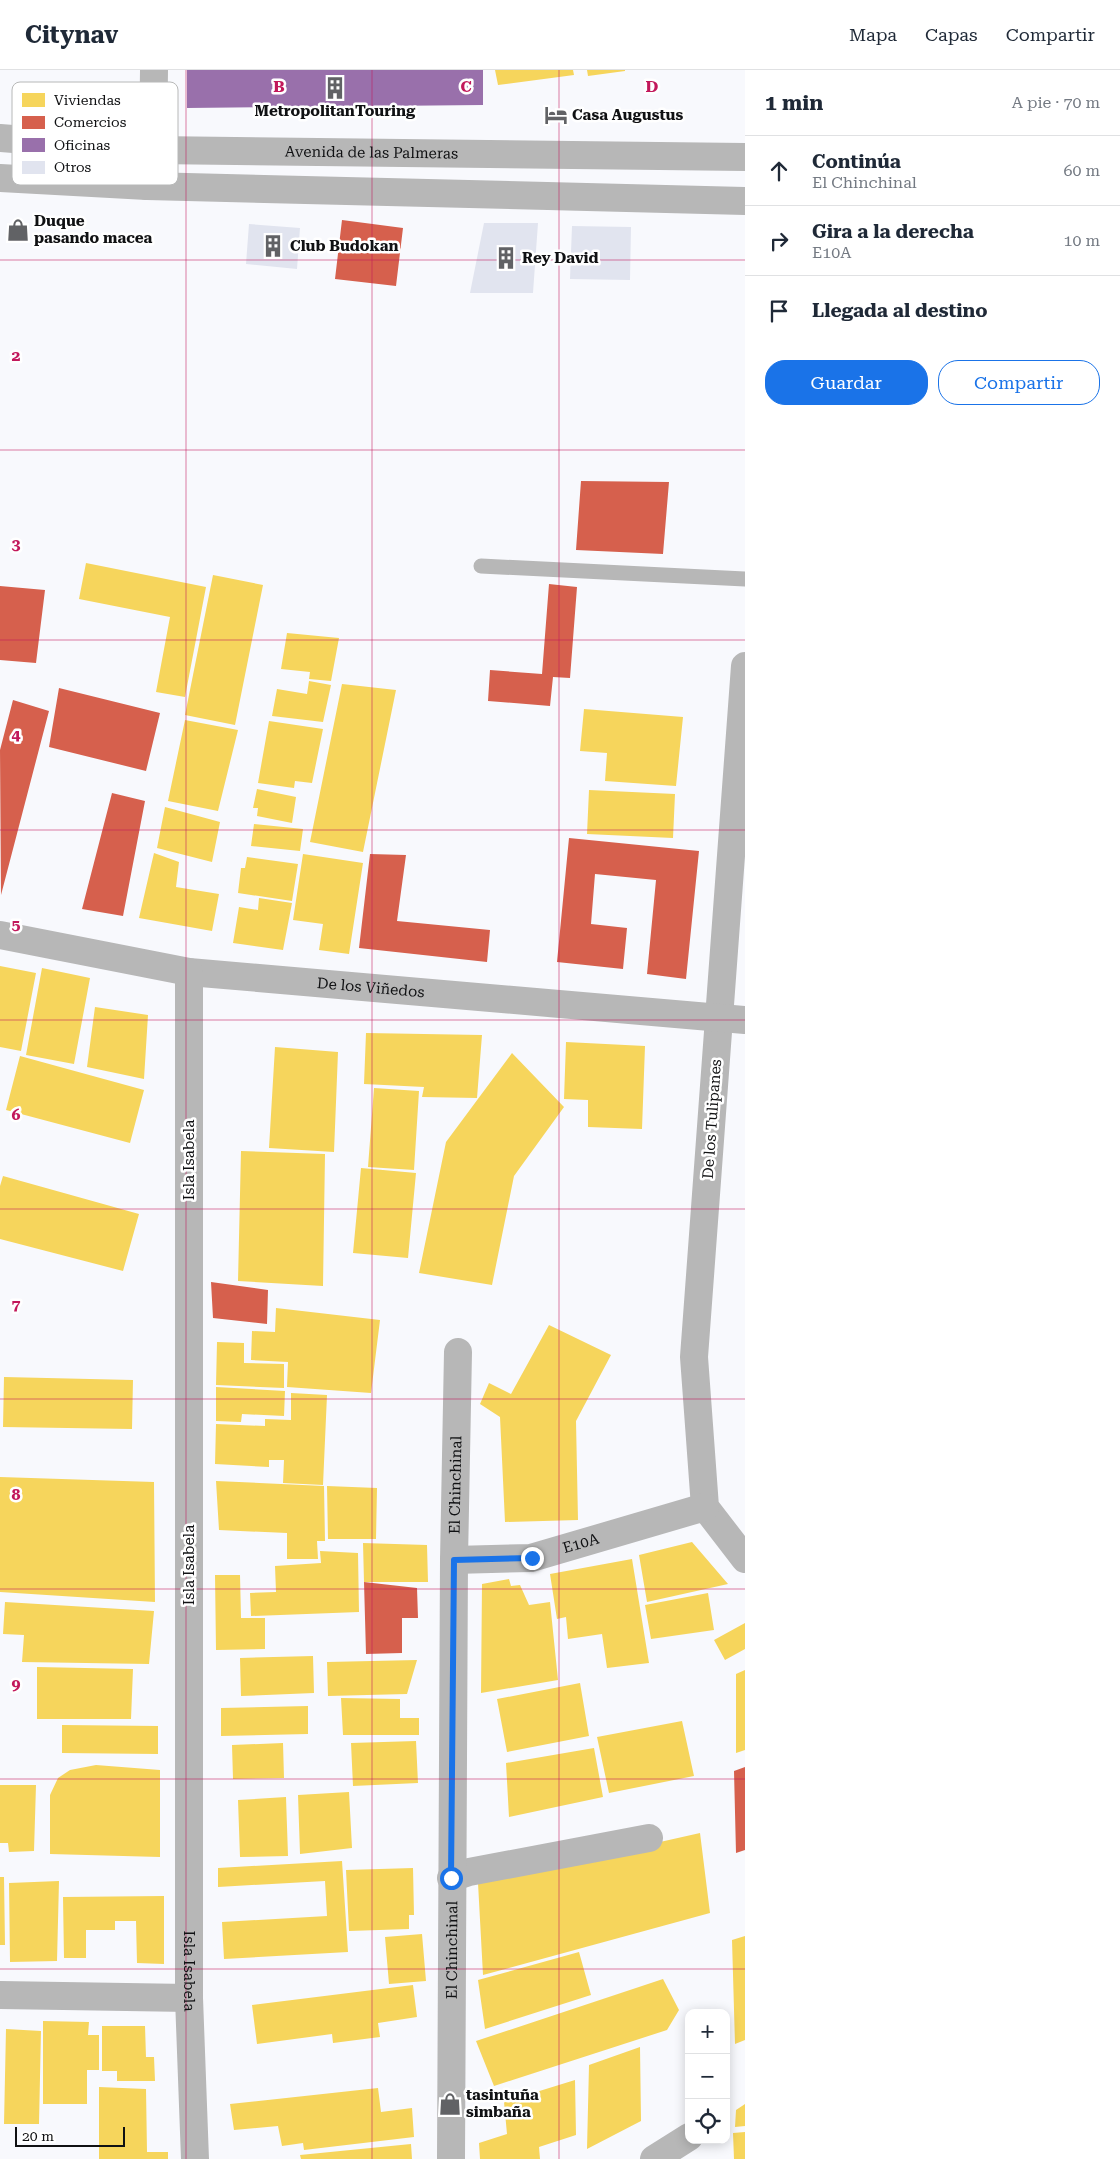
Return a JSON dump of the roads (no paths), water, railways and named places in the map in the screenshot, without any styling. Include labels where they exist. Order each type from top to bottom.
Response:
[{"type":"street","name":"Avenida de las Palmeras","points":[[178,150],[745,157]]},
{"type":"street","points":[[129,185],[745,201]]},
{"type":"street","name":"De los Tulipanes","points":[[705,1507],[694,1357],[732,1019],[745,666]]},
{"type":"street","name":"De los Viñedos","points":[[0,935],[189,972],[732,1019]]},
{"type":"street","name":"Isla Isabela","points":[[189,972],[189,1998],[195,2159]]},
{"type":"street","name":"El Chinchinal","points":[[451,2159],[451,1878],[458,1352]]},
{"type":"street","points":[[705,1507],[745,1560]]},
{"type":"street","name":"E10A","points":[[454,1560],[532,1558],[705,1507]]},
{"type":"street","points":[[451,1878],[469,1872],[649,1838]]},
{"type":"street","points":[[0,1995],[189,1998]]},
{"type":"street","points":[[654,2159],[685,2140]]},
{"type":"lane","points":[[481,566],[745,579]]},
{"type":"place","name":"MetropolitanTouring","points":[[335,88]]},
{"type":"place","name":"Casa Augustus","points":[[556,115]]},
{"type":"place","name":"Duque pasando macea","points":[[18,230]]},
{"type":"place","name":"Club Budokan","points":[[273,246]]},
{"type":"place","name":"Rey David","points":[[506,258]]},
{"type":"place","name":"tasintuña simbaña","points":[[450,2104]]}]
